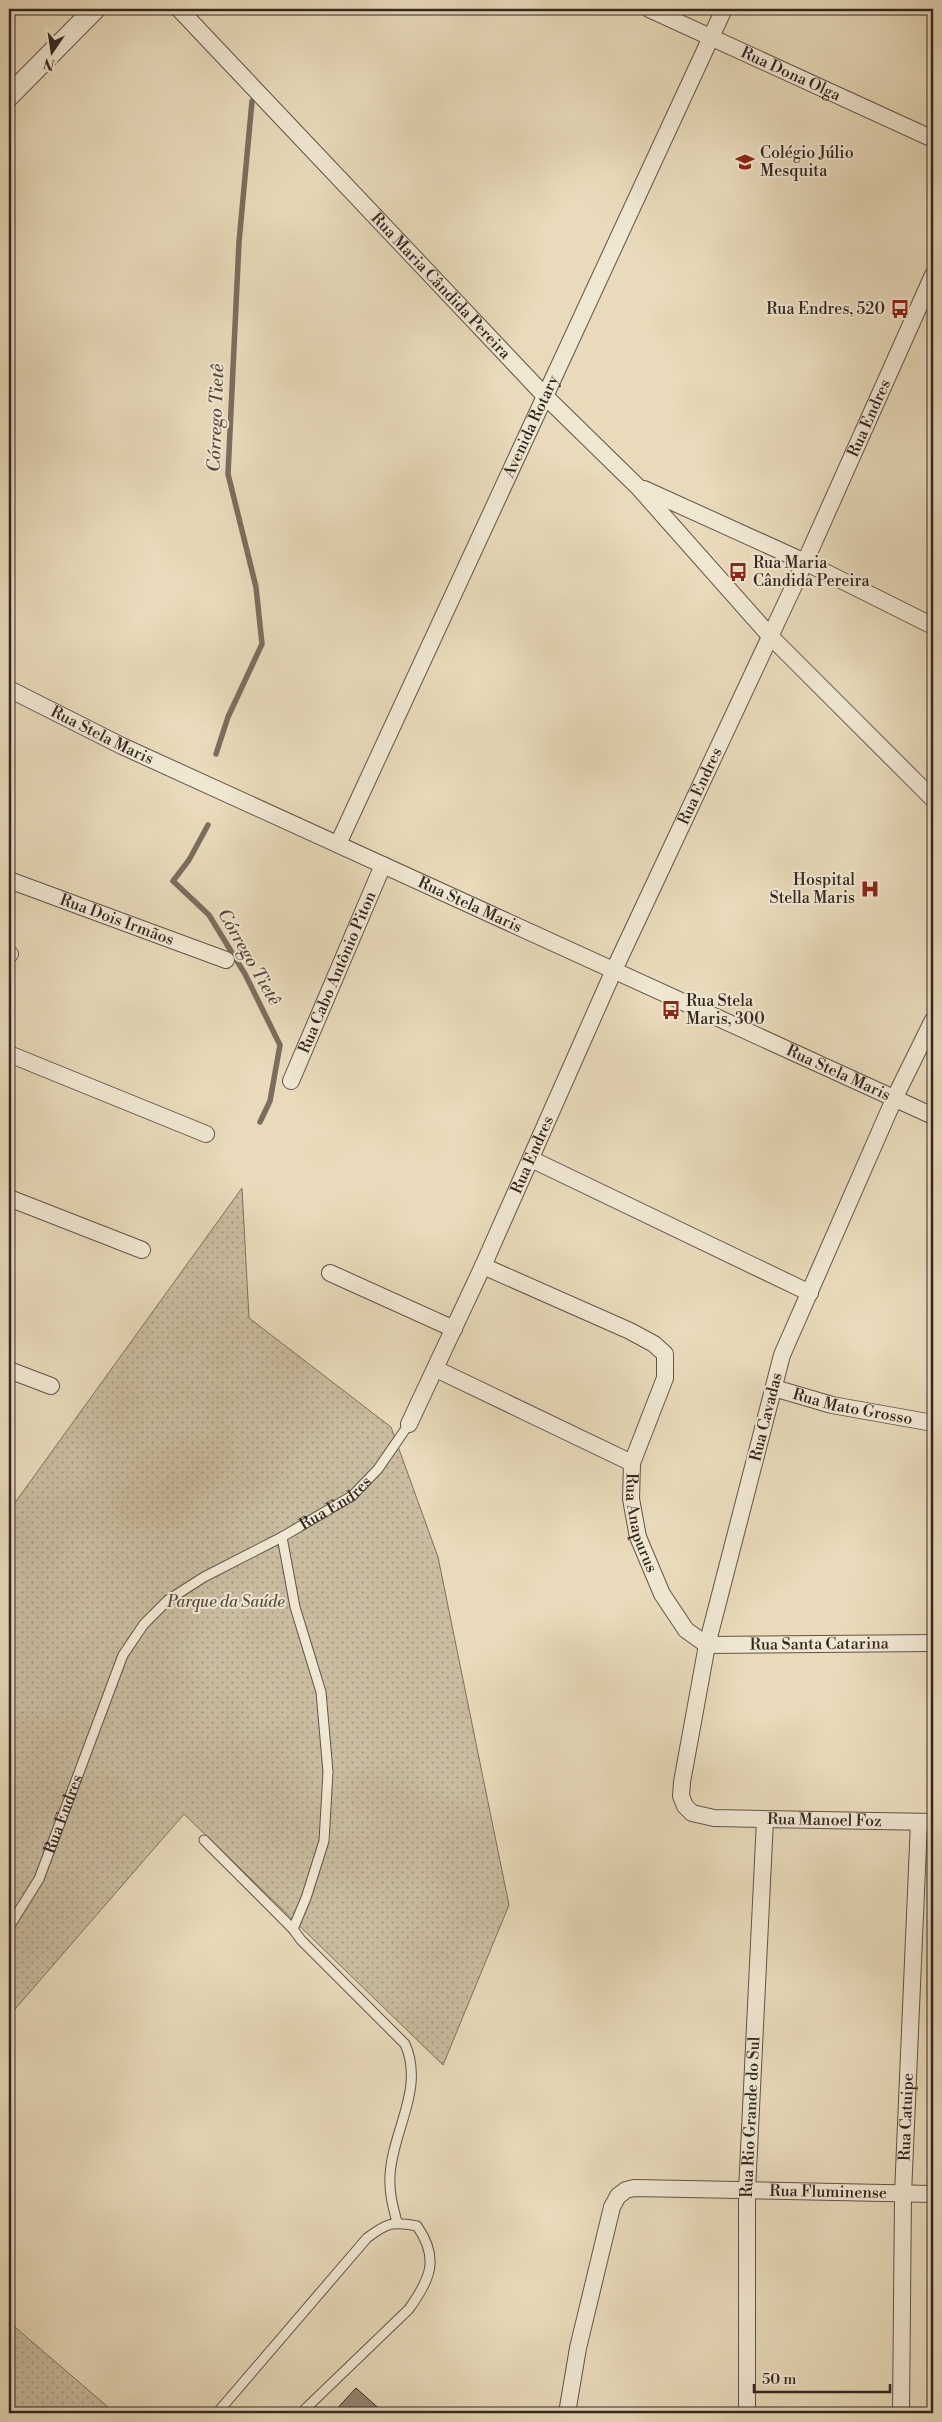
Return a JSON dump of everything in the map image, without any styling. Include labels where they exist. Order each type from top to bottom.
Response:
[{"type":"street","points":[[9,96],[95,9]]},
{"type":"street","name":"Rua Maria Cândida Pereira","points":[[179,9],[546,397],[638,487],[771,637],[933,799]]},
{"type":"street","name":"Rua Dona Olga","points":[[649,9],[933,139]]},
{"type":"street","name":"Avenida Rotary","points":[[338,844],[724,9]]},
{"type":"street","name":"Rua Endres","points":[[409,1424],[483,1266],[614,970],[806,562],[933,275]]},
{"type":"street","points":[[638,487],[806,562],[933,626]]},
{"type":"street","name":"Rua Stela Maris","points":[[9,689],[122,746],[895,1097],[933,1116]]},
{"type":"street","name":"Rua Cabo Antônio Piton","points":[[291,1081],[383,865]]},
{"type":"street","name":"Rua Dois Irmãos","points":[[9,880],[226,960]]},
{"type":"street","name":"Rua Cavadas","points":[[714,1818],[692,1813],[684,1806],[681,1796],[682,1782],[707,1645],[782,1355],[895,1097],[933,1020]]},
{"type":"street","points":[[9,1054],[206,1134]]},
{"type":"street","points":[[531,1159],[810,1292]]},
{"type":"street","points":[[9,1198],[142,1250]]},
{"type":"street","name":"Rua Anapurus","points":[[483,1266],[630,1331],[654,1344],[665,1354],[665,1378],[632,1463],[631,1499],[638,1537],[662,1594],[686,1630],[707,1645]]},
{"type":"street","points":[[330,1273],[454,1329]]},
{"type":"street","points":[[436,1369],[632,1463]]},
{"type":"street","points":[[9,1370],[51,1386]]},
{"type":"street","name":"Rua Mato Grosso","points":[[774,1388],[832,1405],[933,1422]]},
{"type":"street","name":"Rua Santa Catarina","points":[[707,1645],[933,1643]]},
{"type":"street","name":"Rua Manoel Foz","points":[[714,1818],[926,1822]]},
{"type":"street","name":"Rua Rio Grande do Sul","points":[[747,2413],[747,2191],[765,1820]]},
{"type":"street","name":"Rua Catuipe","points":[[901,2413],[903,2194],[926,1822]]},
{"type":"street","name":"Rua Fluminense","points":[[567,2413],[578,2348],[612,2207],[618,2196],[626,2190],[634,2188],[933,2194]]},
{"type":"lane","name":"Rua Endres","points":[[9,1927],[39,1879],[123,1655],[144,1624],[168,1600],[204,1576],[282,1537],[352,1496],[378,1469],[409,1424]]},
{"type":"lane","points":[[282,1537],[295,1607],[321,1692],[328,1772],[324,1841],[306,1898],[293,1929]]},
{"type":"lane","points":[[204,1840],[405,2044],[412,2060],[409,2102],[400,2127],[390,2175],[390,2199],[396,2222]]},
{"type":"lane","points":[[217,2413],[367,2238],[384,2225],[396,2222],[417,2226],[426,2239],[431,2261],[428,2278],[409,2309],[301,2413]]},
{"type":"green space","name":"Parque da Saúde","points":[[242,1188],[249,1318],[391,1427],[438,1557],[509,1905],[443,2065],[184,1814],[9,2016],[9,1511]]},
{"type":"green space","points":[[9,2322],[115,2413],[9,2413]]},
{"type":"building","points":[[356,2388],[384,2413],[333,2413]]},
{"type":"waterway","name":"Córrego Tietê","points":[[216,754],[228,717],[262,644],[256,587],[228,474],[239,242],[252,101]]},
{"type":"waterway","name":"Córrego Tietê","points":[[208,825],[189,860],[173,881],[209,915],[245,974],[280,1045],[270,1101],[260,1122]]},
{"type":"place","name":"Colégio Júlio Mesquita","points":[[745,162]]},
{"type":"place","name":"Rua Endres, 520","points":[[900,309]]},
{"type":"place","name":"Rua Maria Cândida Pereira","points":[[738,572]]},
{"type":"place","name":"Hospital Stella Maris","points":[[870,889]]},
{"type":"place","name":"Rua Stela Maris, 300","points":[[671,1010]]}]
